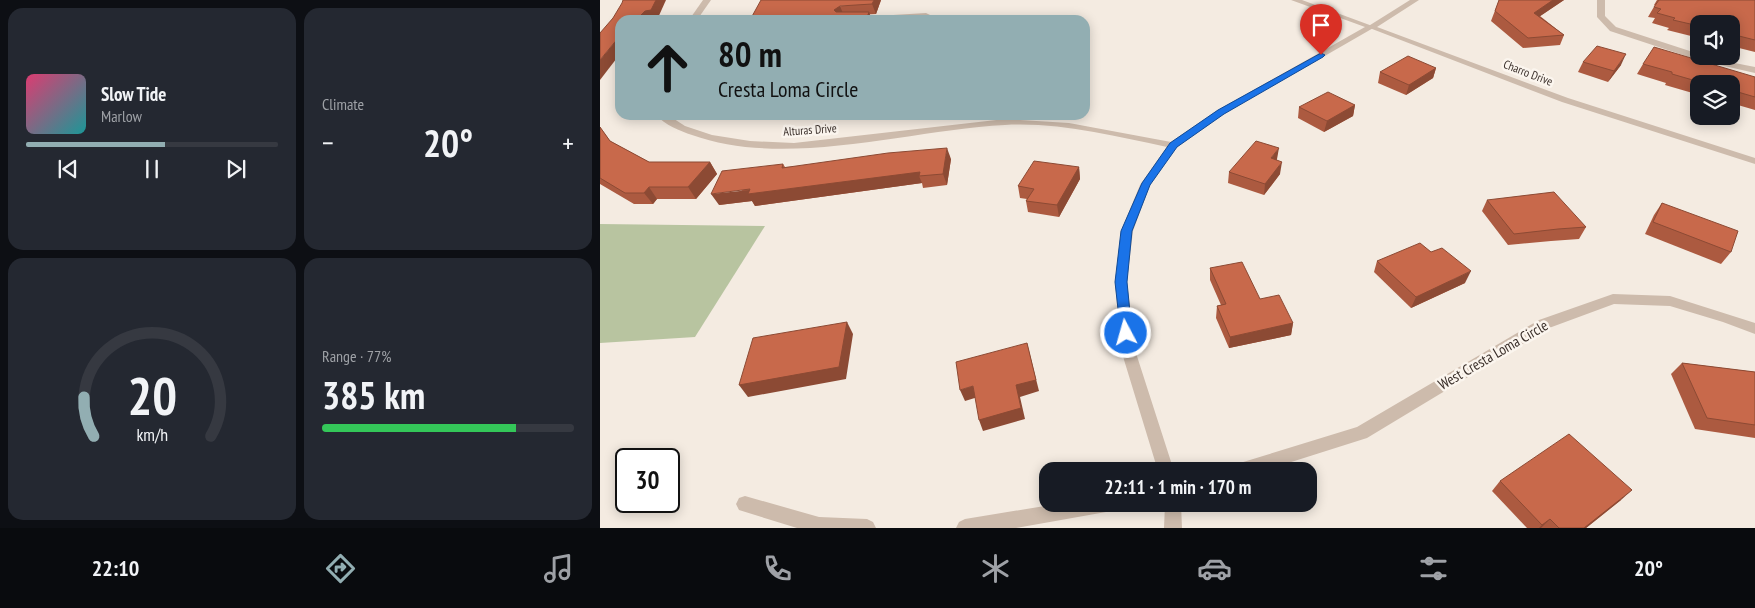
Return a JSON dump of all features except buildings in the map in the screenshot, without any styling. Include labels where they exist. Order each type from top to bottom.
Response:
[{"type":"street","points":[[696,15],[706,0]]},
{"type":"street","name":"Charro Drive","points":[[1295,0],[1565,100],[1755,160]]},
{"type":"street","points":[[1163,462],[1128,350],[1121,282],[1127,231],[1145,185],[1173,145],[1221,112],[1415,0]]},
{"type":"street","points":[[1601,0],[1601,18],[1613,29],[1701,58],[1755,70]]},
{"type":"street","name":"Alturas Drive","points":[[669,120],[682,128],[710,138],[750,144],[794,146],[1005,122],[1037,121],[1072,124],[1173,145]]},
{"type":"street","name":"West Cresta Loma Circle","points":[[1269,462],[1362,433],[1544,324],[1613,299],[1670,301],[1728,318],[1755,329]]},
{"type":"street","points":[[744,504],[819,526],[867,528]]},
{"type":"street","points":[[964,528],[1059,512]]},
{"type":"street","points":[[1173,512],[1173,528]]},
{"type":"green space","points":[[600,224],[765,226],[695,337],[600,343]]},
{"type":"route","points":[[1126,333],[1121,282],[1127,231],[1145,185],[1173,145],[1221,112],[1321,55]]}]
